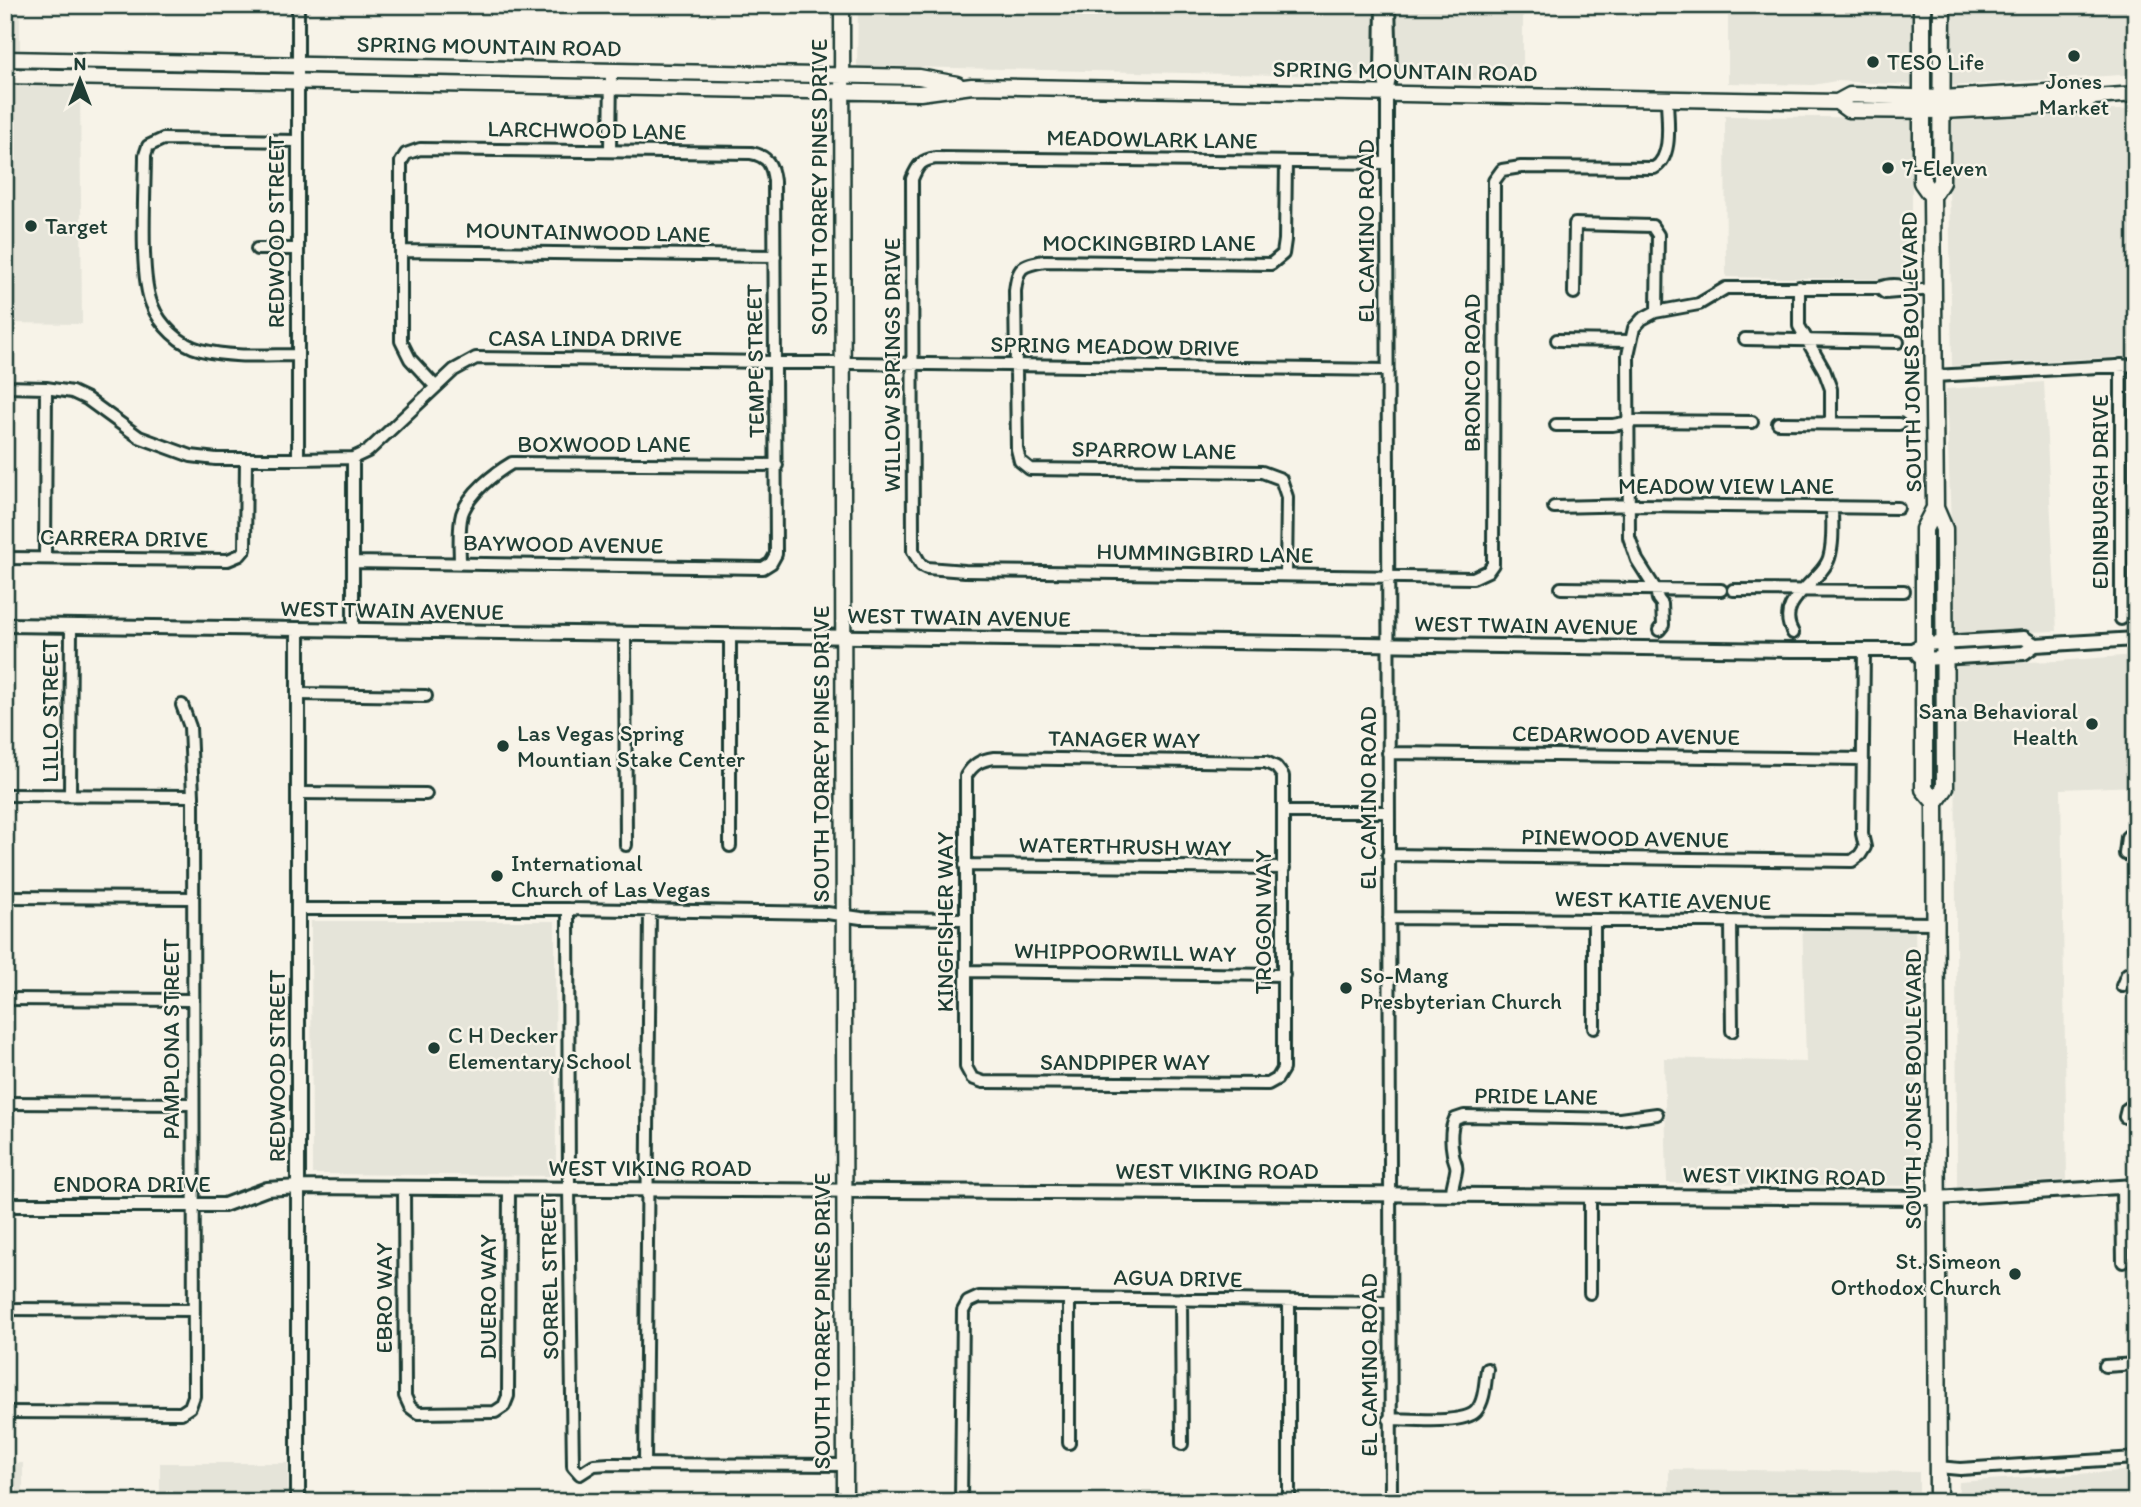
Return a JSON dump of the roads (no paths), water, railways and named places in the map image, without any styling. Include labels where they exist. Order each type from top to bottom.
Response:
[{"type":"main road","name":"SOUTH TORREY PINES DRIVE","points":[[842,5],[845,1502]]},
{"type":"main road","name":"SOUTH JONES BOULEVARD","points":[[1922,5],[1922,182],[1932,196]]},
{"type":"main road","name":"SOUTH JONES BOULEVARD","points":[[1934,802],[1945,788],[1944,529],[1935,508],[1932,196],[1941,182],[1942,5]]},
{"type":"main road","name":"SPRING MOUNTAIN ROAD","points":[[6,59],[919,77],[972,86],[1836,102],[1848,110],[1942,105],[2081,90],[2095,97],[2136,94]]},
{"type":"main road","points":[[5,67],[6,59]]},
{"type":"main road","points":[[72,77],[75,71],[96,70],[133,61]]},
{"type":"main road","name":"SPRING MOUNTAIN ROAD","points":[[5,76],[920,93],[972,86]]},
{"type":"main road","name":"SOUTH JONES BOULEVARD","points":[[1935,508],[1924,529],[1920,651],[1924,789],[1934,802],[1938,1502]]},
{"type":"street","name":"REDWOOD STREET","points":[[298,5],[298,459]]},
{"type":"street","name":"EL CAMINO ROAD","points":[[1382,5],[1381,72],[1387,94]]},
{"type":"street","name":"EL CAMINO ROAD","points":[[1389,5],[1391,72],[1387,94],[1387,163],[1391,1502]]},
{"type":"street","points":[[610,151],[611,71]]},
{"type":"street","name":"BRONCO ROAD","points":[[1489,571],[1493,564],[1493,198],[1497,175],[1502,170],[1521,167],[1654,168],[1663,160],[1667,142],[1667,99]]},
{"type":"street","points":[[297,141],[163,139],[148,146],[145,155],[146,270],[152,306],[166,327],[176,337],[198,350],[225,355],[297,355]]},
{"type":"street","name":"LARCHWOOD LANE","points":[[401,251],[401,162],[406,154],[420,149],[751,153],[760,154],[767,160]]},
{"type":"street","name":"MEADOWLARK LANE","points":[[918,165],[925,160],[936,158],[1387,163]]},
{"type":"street","name":"TEMPE STREET","points":[[767,160],[774,181],[775,256],[776,554],[771,563]]},
{"type":"street","name":"MOCKINGBIRD LANE","points":[[1016,366],[1015,291],[1020,270],[1026,264],[1045,261],[1271,264],[1283,254],[1286,162]]},
{"type":"street","name":"WILLOW SPRINGS DRIVE","points":[[918,165],[912,179],[913,551],[921,565]]},
{"type":"street","points":[[1574,293],[1575,224],[1653,226],[1658,235],[1657,311]]},
{"type":"street","points":[[257,248],[297,249]]},
{"type":"street","points":[[401,251],[401,341],[410,359],[436,387]]},
{"type":"street","name":"MOUNTAINWOOD LANE","points":[[401,251],[775,256]]},
{"type":"street","points":[[1799,287],[1799,327],[1824,370],[1831,388],[1831,423]]},
{"type":"street","points":[[1659,648],[1659,630],[1663,625],[1662,604],[1637,560],[1629,537],[1627,422],[1630,341],[1634,328],[1642,318],[1657,311],[1699,304],[1726,288],[1879,288],[1885,293],[1933,289]]},
{"type":"street","points":[[1745,339],[1898,342]]},
{"type":"street","points":[[1557,340],[1630,341]]},
{"type":"street","name":"CASA LINDA DRIVE","points":[[353,457],[368,451],[454,370],[476,358],[842,363]]},
{"type":"street","name":"SPRING MEADOW DRIVE","points":[[842,363],[1388,370]]},
{"type":"street","name":"EDINBURGH DRIVE","points":[[2121,365],[2121,619]]},
{"type":"street","points":[[1934,376],[2136,365]]},
{"type":"street","name":"SPARROW LANE","points":[[1016,366],[1017,449],[1020,461],[1025,466],[1030,469],[1262,472],[1281,479],[1287,497],[1286,575]]},
{"type":"street","points":[[5,387],[72,392],[87,399],[139,437],[191,456],[246,459],[353,457],[353,630]]},
{"type":"street","points":[[45,558],[46,388]]},
{"type":"street","points":[[1556,425],[1752,422]]},
{"type":"street","points":[[1778,423],[1899,424]]},
{"type":"street","name":"CARRERA DRIVE","points":[[5,558],[228,560],[240,555],[245,549],[246,459]]},
{"type":"street","name":"BOXWOOD LANE","points":[[460,564],[463,511],[471,498],[499,471],[512,463],[777,466]]},
{"type":"street","name":"MEADOW VIEW LANE","points":[[1554,507],[1898,508]]},
{"type":"street","points":[[1793,650],[1797,617],[1794,603],[1801,591],[1828,561],[1832,507]]},
{"type":"street","name":"BAYWOOD AVENUE","points":[[353,562],[763,568],[771,563]]},
{"type":"street","name":"HUMMINGBIRD LANE","points":[[921,565],[927,568],[965,570],[1473,578],[1489,571]]},
{"type":"street","points":[[1561,588],[1657,594],[1727,590],[1904,591]]},
{"type":"street","name":"WEST TWAIN AVENUE","points":[[5,625],[2025,653],[2035,645],[2136,639]]},
{"type":"street","name":"LILLO STREET","points":[[71,626],[71,795]]},
{"type":"street","name":"REDWOOD STREET","points":[[298,629],[298,1502]]},
{"type":"street","points":[[625,634],[626,845]]},
{"type":"street","points":[[730,635],[730,846]]},
{"type":"street","points":[[1863,759],[1864,650]]},
{"type":"street","points":[[298,694],[426,696]]},
{"type":"street","name":"PAMPLONA STREET","points":[[5,1412],[181,1413],[190,1407],[194,1396],[193,796],[190,727],[182,705]]},
{"type":"street","name":"CEDARWOOD AVENUE","points":[[1388,753],[1863,759]]},
{"type":"street","name":"TANAGER WAY","points":[[972,766],[995,758],[1266,762],[1276,767]]},
{"type":"street","name":"PINEWOOD AVENUE","points":[[1388,855],[1852,861],[1865,847],[1862,834],[1863,759]]},
{"type":"street","name":"KINGFISHER WAY","points":[[972,766],[966,776],[965,865],[966,1067],[972,1078]]},
{"type":"street","name":"TROGON WAY","points":[[1276,767],[1283,776],[1284,868],[1283,1069],[1277,1079]]},
{"type":"street","points":[[298,793],[426,794]]},
{"type":"street","points":[[5,795],[193,796]]},
{"type":"street","points":[[1283,812],[1388,812]]},
{"type":"street","points":[[2125,854],[2127,837],[2136,831]]},
{"type":"street","name":"WATERTHRUSH WAY","points":[[965,865],[1284,868]]},
{"type":"street","points":[[5,897],[192,898]]},
{"type":"street","points":[[298,909],[650,910],[965,919]]},
{"type":"street","name":"SORREL STREET","points":[[568,909],[573,1466],[580,1474],[594,1465],[645,1464]]},
{"type":"street","points":[[650,910],[645,1464],[845,1465]]},
{"type":"street","name":"WEST KATIE AVENUE","points":[[1389,918],[1936,923]]},
{"type":"street","points":[[1594,920],[1594,1028]]},
{"type":"street","points":[[1731,922],[1732,1031]]},
{"type":"street","points":[[2122,986],[2127,974],[2136,969]]},
{"type":"street","name":"WHIPPOORWILL WAY","points":[[965,971],[1284,975]]},
{"type":"street","points":[[5,999],[192,1000]]},
{"type":"street","name":"SANDPIPER WAY","points":[[972,1078],[983,1082],[1254,1084],[1268,1084],[1277,1079]]},
{"type":"street","points":[[5,1103],[193,1104]]},
{"type":"street","points":[[2125,1117],[2127,1109],[2136,1104]]},
{"type":"street","name":"PRIDE LANE","points":[[1452,1194],[1456,1163],[1452,1157],[1450,1128],[1455,1119],[1464,1116],[1620,1118],[1657,1114]]},
{"type":"street","name":"WEST VIKING ROAD","points":[[298,1186],[1936,1198],[2136,1186]]},
{"type":"street","name":"ENDORA DRIVE","points":[[5,1205],[224,1205],[267,1189],[298,1186]]},
{"type":"street","name":"EBRO WAY","points":[[404,1187],[405,1396],[410,1407],[418,1413],[430,1413],[495,1412],[504,1406]]},
{"type":"street","points":[[2122,1187],[2123,1262]]},
{"type":"street","name":"DUERO WAY","points":[[504,1406],[509,1396],[509,1188]]},
{"type":"street","points":[[1590,1195],[1590,1293]]},
{"type":"street","name":"AGUA DRIVE","points":[[961,1502],[963,1311],[968,1302],[979,1297],[1389,1301]]},
{"type":"street","points":[[1069,1298],[1069,1443]]},
{"type":"street","points":[[1181,1299],[1182,1444]]},
{"type":"street","points":[[1289,1301],[1289,1502]]},
{"type":"street","points":[[5,1309],[194,1310]]},
{"type":"street","points":[[2105,1366],[2136,1364]]},
{"type":"street","points":[[1389,1419],[1464,1419],[1476,1411],[1480,1404],[1487,1368]]},
{"type":"street","points":[[1938,1467],[1960,1469],[2136,1458]]},
{"type":"place","name":"Jones Market","points":[[2074,56]]},
{"type":"place","name":"TESO Life","points":[[1873,62]]},
{"type":"place","name":"7-Eleven","points":[[1888,168]]},
{"type":"place","name":"Target","points":[[31,226]]},
{"type":"place","name":"Sana Behavioral Health","points":[[2092,724]]},
{"type":"place","name":"Las Vegas Spring Mountian Stake Center","points":[[503,746]]},
{"type":"place","name":"International Church of Las Vegas","points":[[497,876]]},
{"type":"place","name":"So-Mang Presbyterian Church","points":[[1346,988]]},
{"type":"place","name":"C H Decker Elementary School","points":[[434,1048]]},
{"type":"place","name":"St. Simeon Orthodox Church","points":[[2015,1274]]}]
